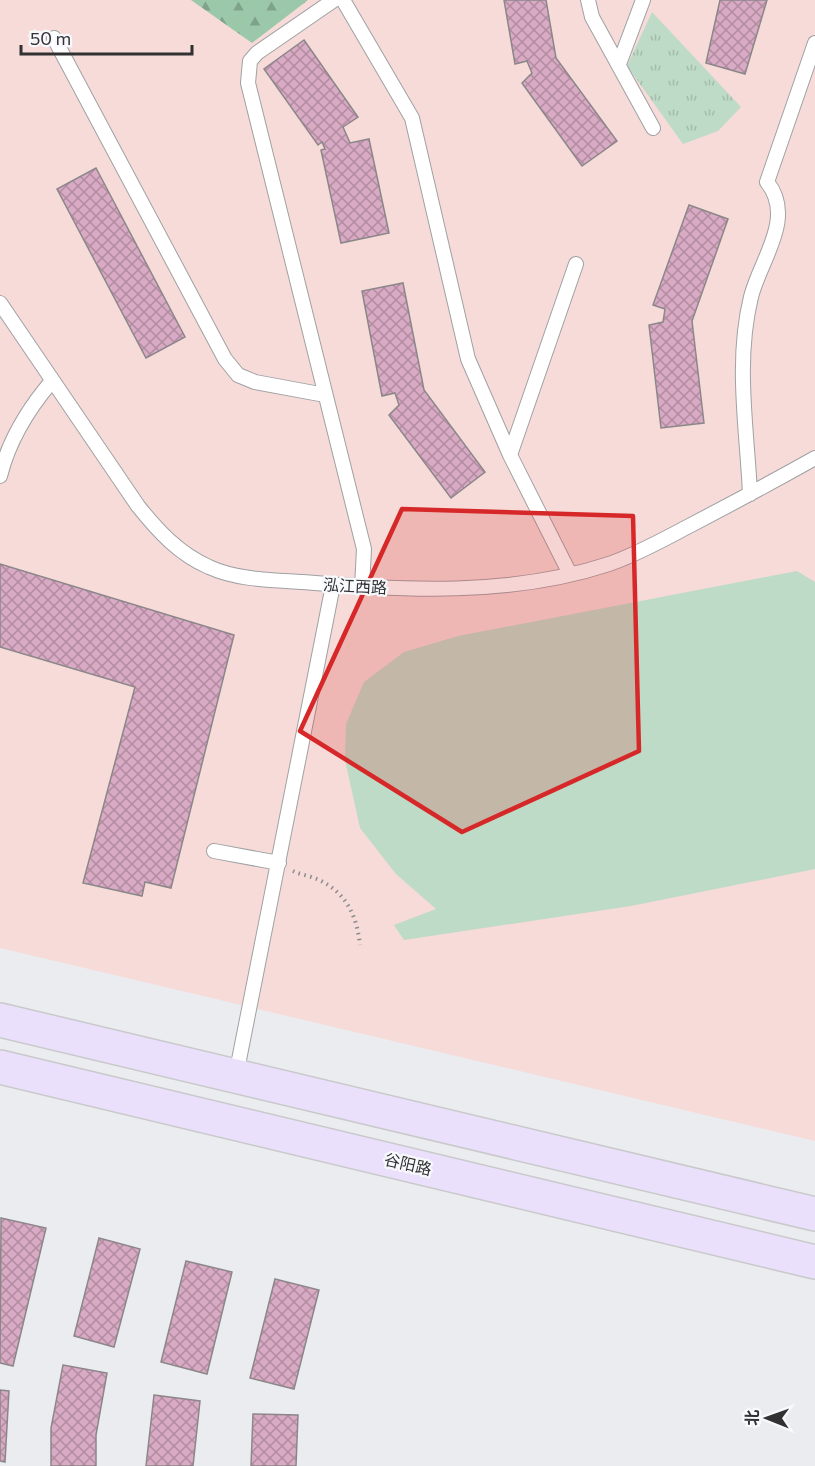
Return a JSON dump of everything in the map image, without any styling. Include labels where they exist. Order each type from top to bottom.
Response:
[{"type":"main road","points":[[0,1020],[815,1214]]},
{"type":"main road","name":"谷阳路","points":[[0,1067],[815,1262]]},
{"type":"lane","points":[[334,0],[257,53],[248,70],[248,83],[364,549],[362,587]]},
{"type":"lane","points":[[343,0],[412,118],[468,359],[510,455],[570,574]]},
{"type":"lane","points":[[588,0],[592,16],[653,128]]},
{"type":"lane","points":[[619,64],[643,0]]},
{"type":"lane","points":[[54,38],[225,359],[238,375],[255,382],[325,395]]},
{"type":"lane","points":[[750,494],[742,370],[744,325],[751,294],[778,224],[780,208],[776,193],[767,182],[815,43]]},
{"type":"lane","points":[[510,455],[576,264]]},
{"type":"lane","name":"泓江西路","points":[[2,311],[138,506],[158,530],[182,551],[212,569],[237,574],[362,587],[463,588],[570,574],[610,564],[649,548],[815,458]]},
{"type":"lane","points":[[0,476],[7,449],[36,399],[52,381]]},
{"type":"lane","points":[[236,1075],[333,585]]},
{"type":"lane","points":[[214,851],[279,864]]},
{"type":"path","points":[[301,875],[317,879],[342,897],[352,910],[360,945]]},
{"type":"highlighted area","points":[[402,509],[633,516],[639,751],[462,832],[300,731]]},
{"type":"shaded area","points":[[0,0],[815,0],[815,1141],[0,948]]},
{"type":"green space","points":[[191,0],[308,0],[252,43]]},
{"type":"green space","points":[[652,12],[741,107],[718,131],[683,144],[627,66]]},
{"type":"green space","points":[[797,571],[815,582],[815,869],[631,906],[404,940],[394,925],[436,909],[396,874],[360,828],[345,760],[346,724],[364,682],[404,652],[458,636]]},
{"type":"building","points":[[504,0],[546,0],[556,58],[617,141],[582,166],[522,83],[532,73],[527,61],[515,64]]},
{"type":"building","points":[[720,0],[767,0],[745,74],[706,63]]},
{"type":"building","points":[[304,40],[358,117],[343,127],[350,143],[369,139],[389,233],[341,243],[321,150],[325,149],[322,142],[318,145],[264,69]]},
{"type":"building","points":[[96,168],[185,337],[146,358],[57,189]]},
{"type":"building","points":[[689,205],[728,219],[692,321],[704,423],[661,428],[649,325],[663,322],[665,309],[653,305]]},
{"type":"building","points":[[403,283],[424,390],[485,472],[451,498],[389,415],[399,405],[395,393],[382,396],[362,291]]},
{"type":"building","points":[[0,564],[234,635],[171,888],[145,882],[142,896],[83,883],[135,687],[0,647]]},
{"type":"building","points":[[1,1218],[46,1228],[13,1366],[0,1363]]},
{"type":"building","points":[[99,1238],[140,1249],[114,1347],[74,1336]]},
{"type":"building","points":[[186,1261],[232,1272],[207,1374],[161,1362]]},
{"type":"building","points":[[275,1279],[319,1290],[294,1389],[250,1378]]},
{"type":"building","points":[[63,1365],[107,1373],[96,1435],[96,1466],[51,1466],[51,1428]]},
{"type":"building","points":[[0,1390],[9,1391],[5,1462],[0,1461]]},
{"type":"building","points":[[154,1395],[200,1401],[193,1466],[146,1466]]},
{"type":"building","points":[[253,1414],[298,1415],[296,1466],[251,1466]]}]
